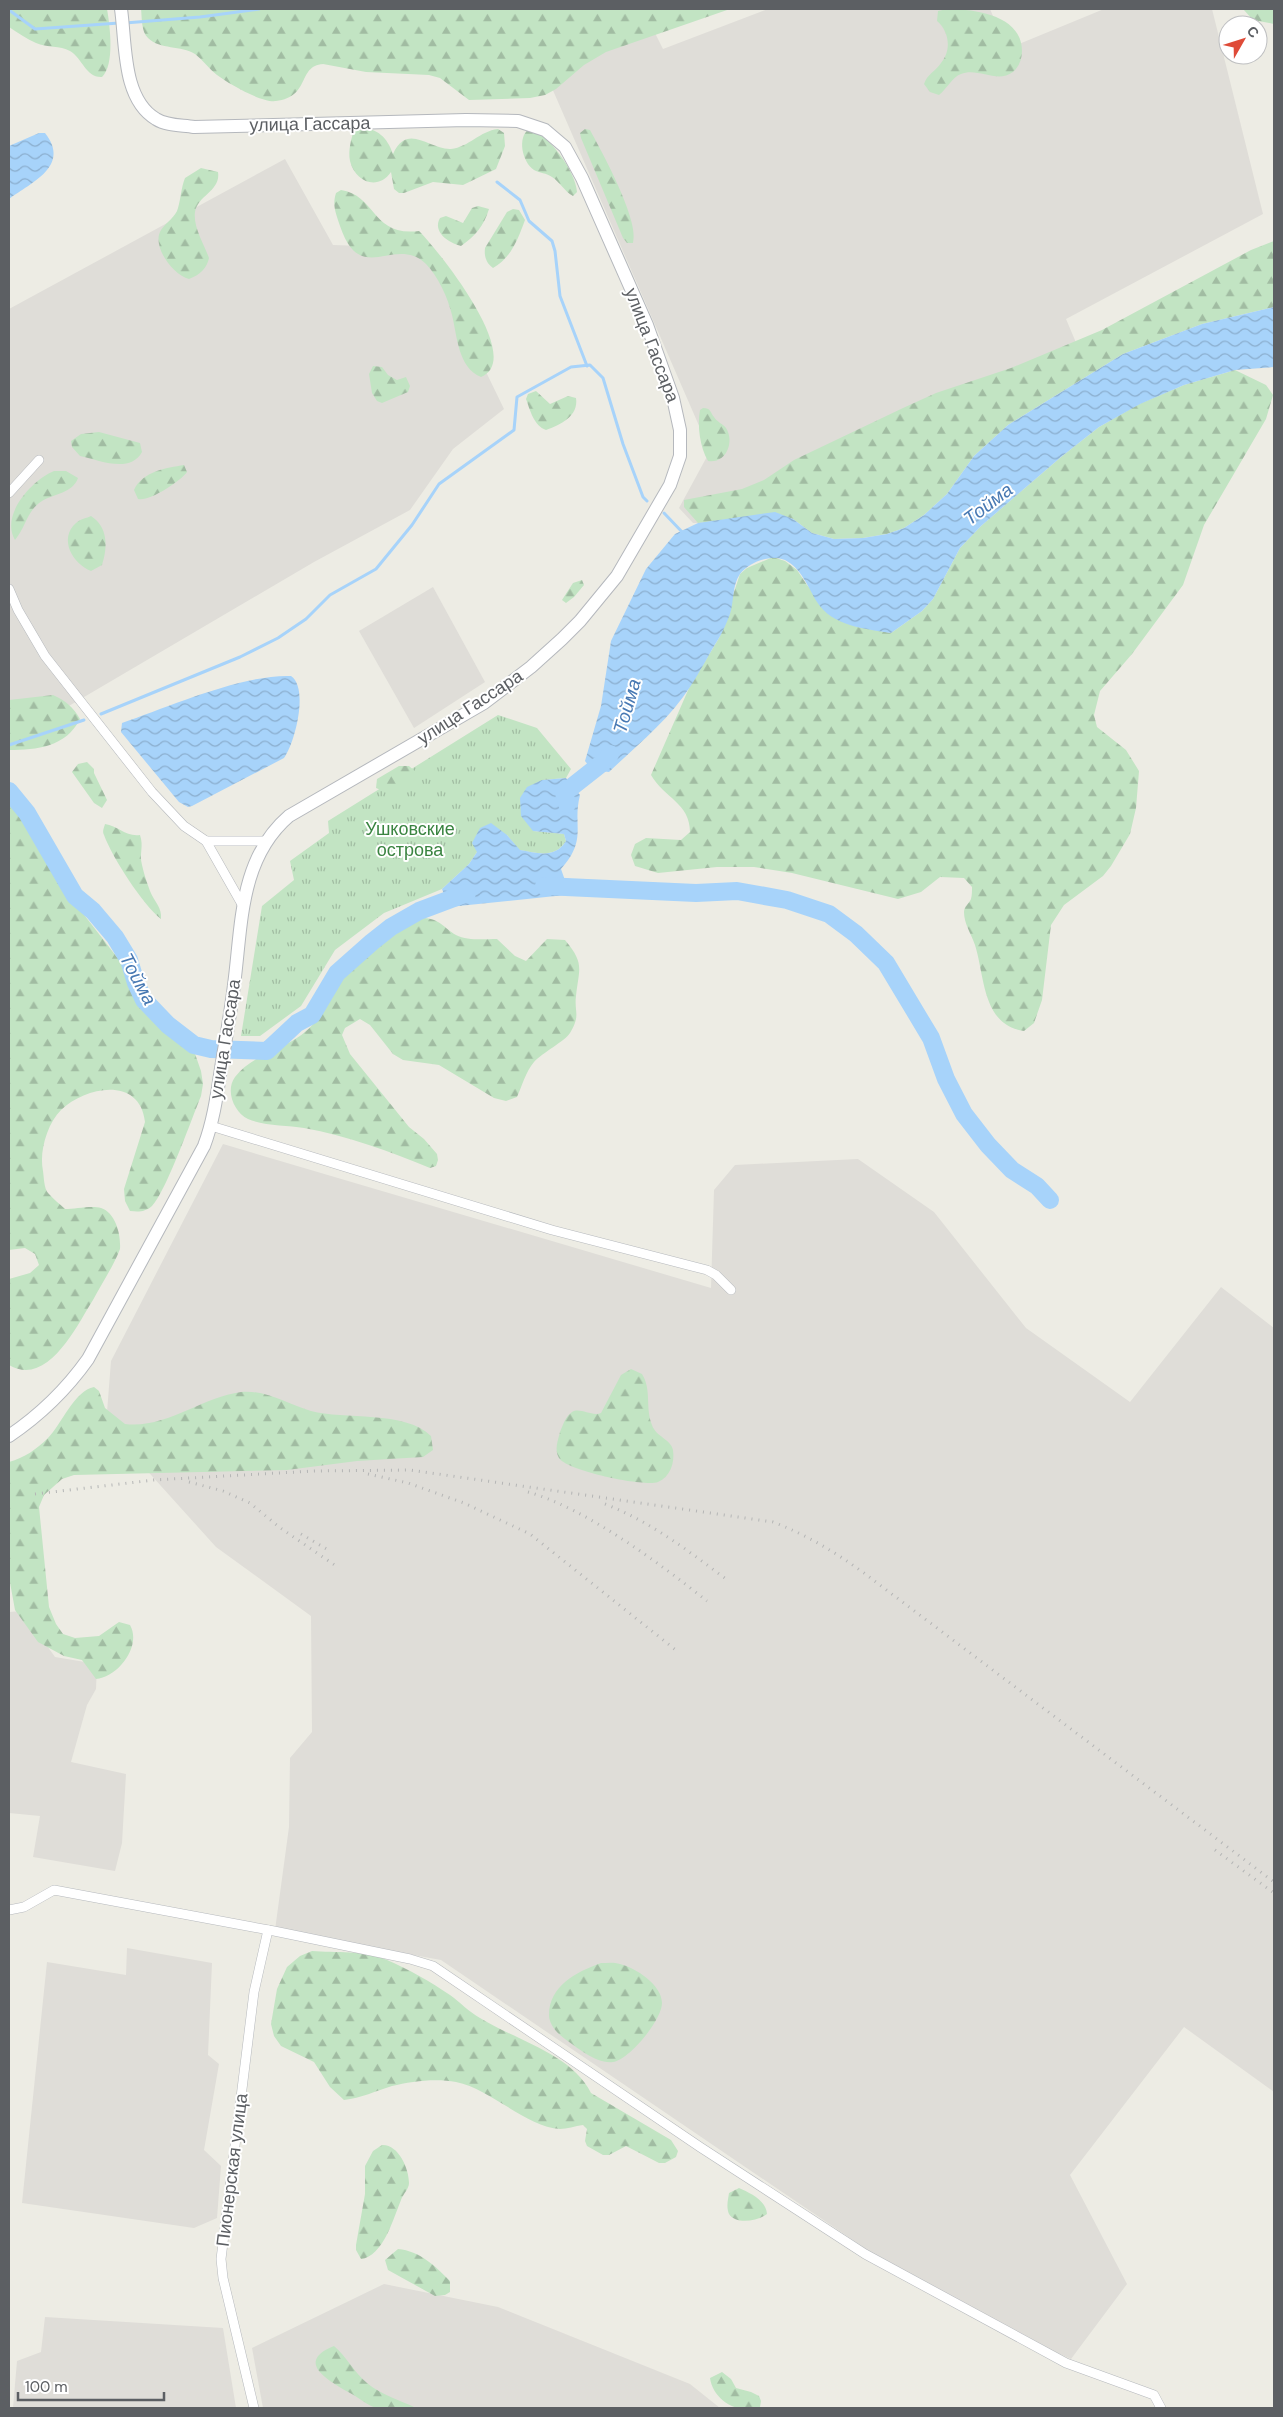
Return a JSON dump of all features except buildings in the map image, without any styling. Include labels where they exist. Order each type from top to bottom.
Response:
[{"type":"main road","name":"улица Гассара","points":[[9,1436],[52,1402],[88,1359],[204,1146],[211,1126],[218,1084],[243,906],[252,869],[266,841],[277,826],[289,816],[504,689],[532,667],[580,621],[617,576],[670,485],[680,456],[678,415],[647,325],[582,178],[565,147],[545,130],[518,121],[466,120],[204,127],[171,124],[157,120],[145,110],[137,97],[131,82],[121,9]]},
{"type":"street","points":[[9,493],[40,460]]},
{"type":"street","points":[[9,590],[18,610],[45,656],[152,792],[184,826],[206,841],[243,906]]},
{"type":"street","points":[[206,841],[266,841]]},
{"type":"street","points":[[211,1126],[552,1230],[707,1270],[721,1278],[731,1290]]},
{"type":"street","points":[[9,1910],[24,1907],[54,1890],[268,1930],[410,1959],[433,1966],[700,2147],[865,2254],[1066,2362],[1154,2395],[1161,2408]]},
{"type":"street","name":"Пионерская улица","points":[[254,2408],[223,2278],[221,2259],[254,1992],[268,1930]]},
{"type":"shaded area","points":[[768,9],[990,9],[1007,49],[1104,9],[1212,9],[1218,33],[1218,65],[1226,65],[1263,214],[1066,319],[1080,352],[715,523],[693,523],[679,508],[710,451],[545,72],[654,31],[663,49]]},
{"type":"shaded area","points":[[285,159],[333,245],[426,248],[504,409],[453,449],[410,510],[314,562],[16,737],[9,727],[9,309]]},
{"type":"shaded area","points":[[433,587],[485,682],[414,728],[359,631]]},
{"type":"shaded area","points":[[223,1144],[711,1288],[714,1190],[735,1165],[858,1159],[934,1212],[1026,1328],[1130,1402],[1221,1287],[1274,1328],[1274,2092],[1184,2027],[1070,2175],[1127,2284],[1071,2359],[938,2298],[441,1960],[275,1930],[289,1827],[290,1758],[312,1732],[311,1616],[216,1547],[106,1425],[111,1361]]},
{"type":"shaded area","points":[[22,1611],[55,1657],[97,1664],[96,1689],[87,1705],[71,1762],[126,1774],[122,1843],[115,1871],[33,1857],[40,1816],[9,1813],[9,1612]]},
{"type":"shaded area","points":[[127,1948],[212,1963],[208,2055],[219,2064],[204,2150],[221,2166],[217,2218],[194,2228],[22,2203],[47,1962],[126,1975]]},
{"type":"shaded area","points":[[384,2284],[498,2307],[690,2384],[720,2408],[263,2408],[252,2348]]},
{"type":"shaded area","points":[[45,2317],[223,2328],[236,2408],[13,2408],[17,2361],[41,2352]]},
{"type":"green space","points":[[9,9],[107,9],[110,55],[109,64],[102,77],[88,71],[70,51],[40,45],[9,27]]},
{"type":"green space","points":[[141,9],[730,9],[606,52],[584,65],[556,89],[545,95],[530,98],[469,100],[440,78],[429,75],[366,72],[323,64],[315,66],[310,70],[294,94],[287,98],[270,101],[237,88],[217,75],[195,54],[183,49],[153,42],[144,32]]},
{"type":"green space","points":[[947,9],[970,10],[995,16],[1014,29],[1020,39],[1022,51],[1020,63],[1015,70],[1001,76],[967,72],[955,78],[939,95],[930,92],[924,84],[939,66],[947,52],[948,41],[944,30],[937,21],[938,11]]},
{"type":"green space","points":[[1243,9],[1274,9],[1274,24],[1268,23],[1268,15],[1248,15]]},
{"type":"green space","points":[[360,127],[381,135],[388,143],[393,154],[405,140],[419,140],[451,149],[498,129],[504,133],[505,146],[496,169],[463,185],[433,182],[404,193],[399,193],[394,189],[391,172],[380,181],[368,182],[362,179],[353,168],[349,157],[350,145],[354,130]]},
{"type":"green space","points":[[529,129],[545,138],[567,165],[572,174],[577,192],[573,196],[555,179],[534,170],[526,161],[522,150],[522,143],[525,133]]},
{"type":"green space","points":[[585,129],[590,130],[626,203],[634,233],[633,243],[627,243],[623,238],[581,138],[580,133]]},
{"type":"green space","points":[[201,168],[218,172],[218,178],[213,189],[200,201],[195,212],[196,224],[209,258],[208,262],[202,271],[189,279],[176,272],[165,259],[159,244],[159,237],[165,224],[177,211],[185,178]]},
{"type":"green space","points":[[341,190],[352,193],[361,199],[383,222],[392,228],[404,231],[419,231],[443,259],[474,304],[486,328],[493,349],[492,366],[481,377],[473,373],[463,359],[448,302],[438,281],[426,264],[414,256],[402,254],[368,257],[358,254],[348,244],[334,206],[336,193]]},
{"type":"green space","points":[[478,206],[489,209],[484,221],[471,238],[461,246],[447,240],[443,236],[438,228],[440,218],[446,216],[463,223],[472,208]]},
{"type":"green space","points":[[513,209],[519,210],[525,220],[517,241],[505,259],[493,268],[486,259],[485,248],[507,212]]},
{"type":"green space","points":[[1274,241],[1274,307],[1202,324],[1123,354],[1008,425],[974,456],[947,494],[924,515],[904,528],[887,534],[863,538],[834,539],[812,533],[793,519],[775,513],[698,523],[684,507],[684,500],[742,489],[764,480],[794,460],[936,393],[1011,368],[1102,330],[1251,250]]},
{"type":"green space","points":[[373,366],[382,367],[388,375],[397,380],[406,377],[410,386],[408,392],[382,403],[377,401],[372,393],[369,374]]},
{"type":"green space","points":[[1235,370],[1266,385],[1273,395],[1266,419],[1204,525],[1183,585],[1132,654],[1100,691],[1094,715],[1097,727],[1126,750],[1139,771],[1136,808],[1130,834],[1111,866],[1103,876],[1064,905],[1051,925],[1042,1000],[1034,1023],[1024,1031],[1010,1027],[1000,1020],[993,1010],[984,985],[975,945],[965,921],[964,910],[971,899],[972,887],[964,878],[940,877],[921,892],[898,899],[792,873],[754,867],[717,867],[658,873],[635,866],[631,855],[635,844],[646,838],[681,840],[690,832],[686,814],[656,783],[651,775],[689,688],[719,638],[730,613],[732,598],[740,574],[747,568],[773,557],[785,561],[797,570],[807,585],[839,620],[858,627],[891,633],[922,611],[933,599],[960,548],[981,526],[1099,427],[1139,404],[1184,385]]},
{"type":"green space","points":[[536,391],[550,404],[568,396],[576,398],[575,410],[567,419],[546,430],[535,421],[526,399],[528,394]]},
{"type":"green space","points":[[703,408],[709,410],[715,419],[726,428],[729,434],[730,439],[727,451],[724,456],[714,461],[708,461],[701,443],[699,416],[700,410]]},
{"type":"green space","points":[[99,432],[140,443],[142,452],[137,459],[130,462],[114,464],[80,456],[72,447],[71,441],[81,434]]},
{"type":"green space","points":[[184,465],[187,472],[184,476],[157,494],[138,499],[134,490],[143,478],[156,472]]},
{"type":"green space","points":[[54,471],[66,471],[78,478],[76,483],[68,490],[37,505],[15,540],[11,530],[15,510],[28,490]]},
{"type":"green space","points":[[91,516],[101,526],[106,544],[102,565],[91,571],[84,568],[74,557],[68,543],[68,536],[76,523]]},
{"type":"green space","points":[[582,580],[584,585],[574,597],[566,603],[562,600],[573,583]]},
{"type":"green space","points":[[53,695],[69,705],[80,719],[74,728],[67,736],[50,745],[40,748],[9,750],[9,700]]},
{"type":"green space","name":"Ушковские острова","points":[[498,715],[537,728],[571,769],[566,778],[542,780],[533,831],[564,834],[566,841],[562,847],[551,853],[519,850],[507,835],[477,852],[469,864],[442,889],[384,913],[335,950],[301,1006],[260,1036],[241,1036],[262,906],[294,880],[290,861],[329,833],[328,821]]},
{"type":"green space","points":[[87,762],[94,769],[94,773],[107,800],[102,808],[94,803],[72,772],[78,764]]},
{"type":"green space","points":[[399,766],[409,766],[417,773],[415,779],[386,792],[376,788],[377,779]]},
{"type":"green space","points":[[9,791],[39,837],[54,876],[123,965],[137,999],[153,1019],[193,1048],[201,1071],[203,1084],[201,1096],[164,1186],[152,1206],[142,1211],[130,1211],[125,1201],[124,1189],[145,1122],[141,1107],[133,1097],[123,1092],[97,1091],[84,1095],[72,1102],[56,1116],[48,1130],[42,1155],[47,1191],[65,1209],[93,1207],[106,1211],[114,1219],[120,1237],[120,1249],[111,1269],[70,1338],[48,1361],[36,1368],[23,1370],[9,1365],[9,1279],[30,1273],[39,1265],[35,1254],[25,1248],[9,1250]]},
{"type":"green space","points":[[105,824],[126,833],[140,835],[142,843],[141,861],[150,891],[159,908],[161,919],[137,892],[121,868],[103,834]]},
{"type":"green space","points":[[424,918],[438,922],[461,937],[497,939],[515,956],[526,961],[547,939],[565,940],[576,955],[579,972],[576,1018],[573,1027],[567,1036],[534,1062],[526,1074],[517,1097],[506,1101],[494,1098],[439,1065],[403,1060],[393,1054],[370,1025],[360,1019],[345,1028],[342,1035],[350,1054],[409,1127],[424,1139],[437,1154],[436,1166],[430,1168],[384,1150],[336,1135],[304,1128],[261,1123],[243,1116],[232,1101],[231,1088],[235,1077],[254,1060],[289,1043],[310,1027],[343,977],[384,937],[402,924]]},
{"type":"green space","points":[[631,1369],[642,1374],[647,1386],[652,1425],[672,1446],[673,1450],[671,1469],[666,1477],[658,1482],[638,1482],[590,1473],[565,1463],[559,1458],[557,1451],[560,1432],[568,1416],[575,1411],[594,1414],[601,1413],[621,1375]]},
{"type":"green space","points":[[94,1387],[99,1391],[105,1408],[125,1424],[155,1422],[227,1395],[250,1392],[268,1395],[311,1411],[325,1414],[374,1417],[406,1422],[420,1428],[431,1436],[433,1450],[423,1457],[357,1461],[287,1470],[74,1475],[62,1479],[44,1495],[39,1507],[49,1607],[56,1624],[63,1634],[75,1638],[99,1636],[119,1622],[130,1625],[133,1633],[130,1651],[120,1667],[104,1677],[96,1679],[82,1660],[64,1656],[38,1642],[15,1610],[9,1577],[9,1462],[25,1456],[44,1442],[81,1394]]},
{"type":"green space","points":[[312,1951],[350,1952],[378,1957],[403,1967],[435,1985],[480,2018],[557,2058],[582,2079],[591,2093],[671,2140],[678,2151],[676,2157],[665,2163],[659,2163],[626,2146],[609,2155],[603,2155],[587,2146],[585,2141],[587,2129],[583,2125],[565,2129],[547,2127],[521,2115],[482,2092],[456,2082],[432,2080],[407,2083],[344,2100],[330,2087],[314,2062],[281,2046],[274,2036],[271,2024],[277,1989],[287,1967],[300,1956]]},
{"type":"green space","points":[[601,1963],[618,1963],[640,1973],[658,1990],[662,2003],[657,2019],[644,2038],[620,2060],[613,2062],[600,2061],[581,2051],[554,2029],[549,2019],[550,2005],[559,1988],[582,1971]]},
{"type":"green space","points":[[382,2145],[393,2148],[398,2153],[405,2164],[409,2185],[387,2235],[376,2251],[369,2257],[361,2259],[356,2250],[356,2245],[365,2194],[365,2166],[373,2151]]},
{"type":"green space","points":[[739,2188],[761,2201],[767,2214],[747,2221],[737,2220],[732,2217],[728,2209],[729,2193]]},
{"type":"green space","points":[[398,2249],[420,2256],[433,2265],[450,2281],[450,2292],[445,2295],[435,2296],[388,2270],[385,2260]]},
{"type":"green space","points":[[334,2346],[372,2387],[416,2408],[381,2409],[374,2407],[325,2377],[316,2365],[317,2358],[322,2352]]},
{"type":"green space","points":[[722,2372],[731,2379],[736,2388],[759,2396],[761,2401],[760,2407],[752,2409],[736,2408],[722,2399],[712,2386],[710,2378]]},
{"type":"water","points":[[39,133],[45,133],[52,145],[54,155],[51,164],[37,179],[9,199],[9,146]]},
{"type":"water","points":[[1274,307],[1274,367],[1235,370],[1184,385],[1140,404],[1099,427],[981,526],[960,548],[933,599],[922,611],[891,633],[850,625],[831,616],[817,602],[800,573],[791,563],[785,560],[773,558],[761,560],[749,566],[737,578],[730,614],[720,635],[694,681],[672,711],[609,772],[592,770],[585,761],[601,706],[611,641],[646,569],[675,534],[698,523],[775,512],[793,519],[812,533],[834,539],[863,538],[887,534],[904,528],[924,515],[947,494],[974,456],[1008,425],[1123,354],[1202,324]]},
{"type":"water","points":[[291,676],[296,682],[300,703],[296,729],[284,758],[192,806],[188,807],[179,802],[121,732],[122,723],[206,693],[251,680]]},
{"type":"water","points":[[566,778],[580,795],[577,815],[577,841],[561,869],[567,886],[565,895],[449,907],[442,889],[469,864],[477,852],[472,843],[480,828],[491,823],[507,835],[520,850],[551,853],[562,847],[566,841],[564,834],[533,831],[521,816],[520,798],[527,787],[542,780]]},
{"type":"waterway","points":[[125,23],[200,17],[259,9]]},
{"type":"waterway","points":[[9,10],[35,29],[119,23]]},
{"type":"waterway","points":[[497,182],[520,200],[529,221],[552,241],[555,251],[560,296],[587,366]]},
{"type":"waterway","points":[[101,714],[240,657],[278,638],[306,619],[330,595],[376,569],[412,525],[439,484],[514,430],[517,397],[571,367],[590,365],[603,378],[623,444],[643,497],[647,501]]},
{"type":"waterway","points":[[664,513],[684,534]]},
{"type":"waterway","points":[[9,745],[84,720]]},
{"type":"waterway","name":"Тойма","points":[[567,804],[564,793],[606,760],[610,754]]},
{"type":"waterway","name":"Тойма","points":[[9,791],[27,813],[75,896],[93,911],[115,937],[129,960],[136,983],[144,1000],[168,1025],[194,1045],[211,1049],[267,1051],[297,1023],[312,1015],[337,973],[372,942],[391,927],[419,911],[467,893]]},
{"type":"waterway","points":[[544,886],[696,893],[737,891],[787,900],[829,914],[856,934],[886,963],[931,1038],[946,1079],[964,1114],[988,1145],[1012,1170],[1037,1186],[1050,1200]]},
{"type":"railway","points":[[35,1494],[154,1480],[314,1471],[410,1470],[773,1522],[820,1544],[864,1573],[1274,1882]]},
{"type":"railway","points":[[368,1474],[408,1483],[464,1503],[530,1534],[677,1651]]},
{"type":"railway","points":[[189,1482],[223,1491],[250,1503],[279,1527],[336,1566]]},
{"type":"railway","points":[[528,1492],[551,1500],[598,1524],[645,1554],[707,1601]]},
{"type":"railway","points":[[605,1504],[653,1528],[683,1547],[726,1579]]},
{"type":"railway","points":[[301,1534],[330,1551]]},
{"type":"railway","points":[[1215,1850],[1274,1893]]}]
